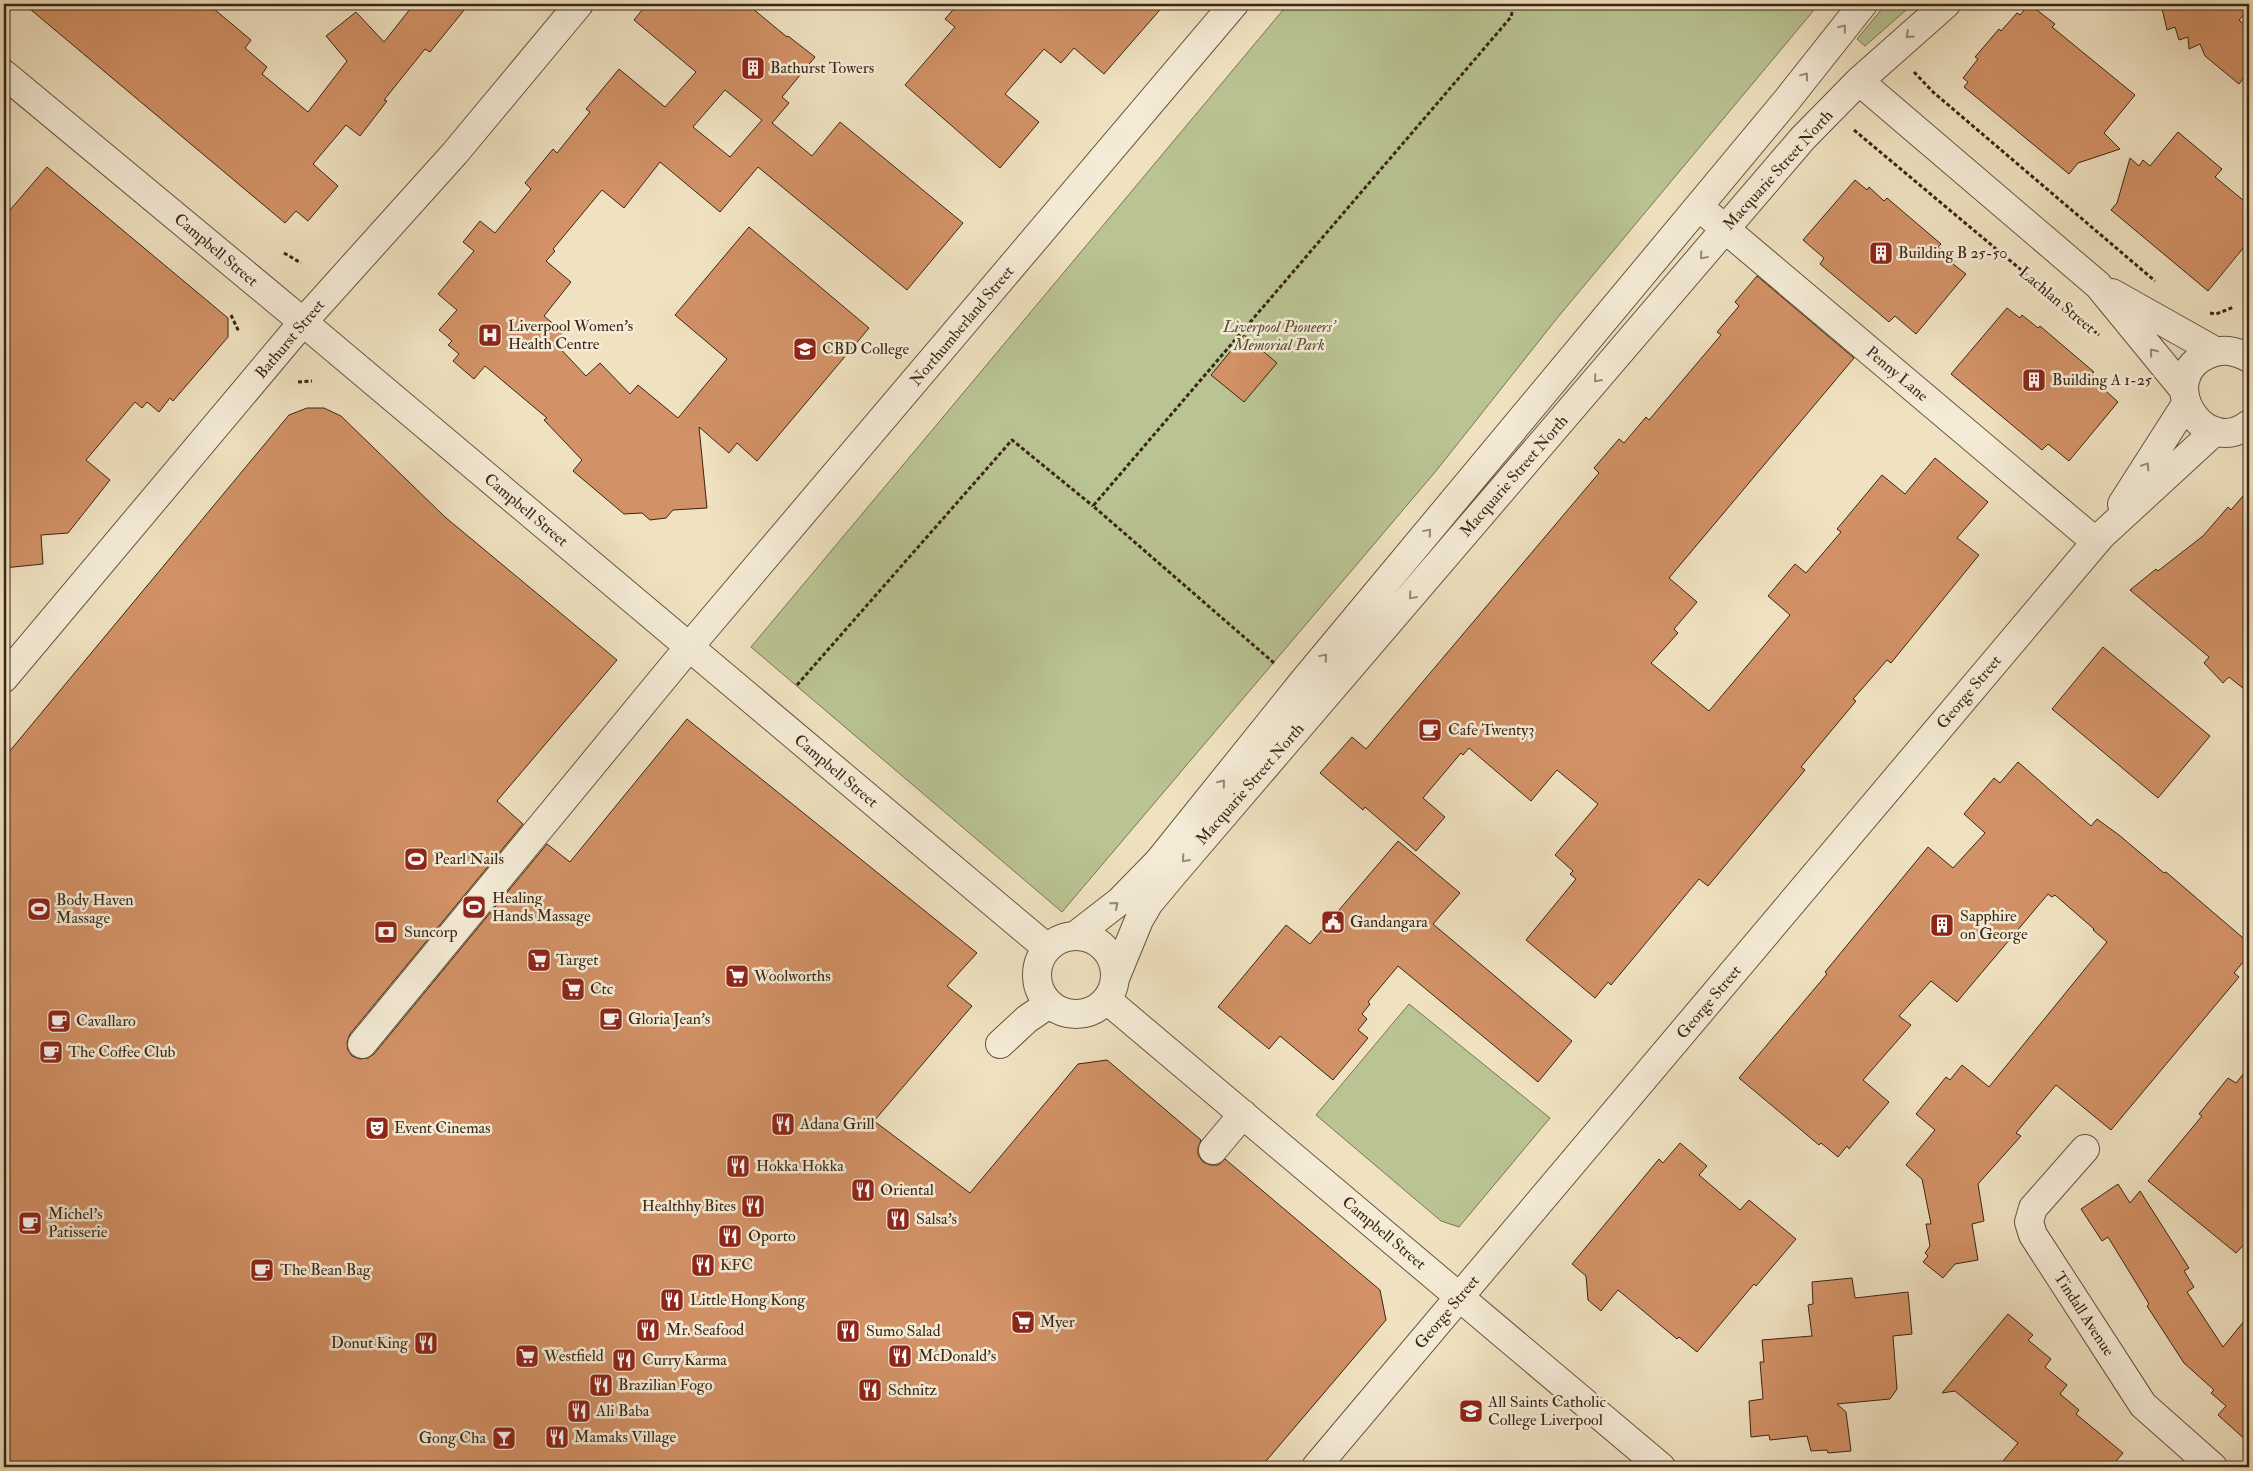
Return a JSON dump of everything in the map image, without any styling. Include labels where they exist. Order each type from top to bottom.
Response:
[{"type":"street","name":"Bathurst Street","points":[[8,666],[303,322],[455,153],[580,4]]},
{"type":"street","name":"Northumberland Street","points":[[362,1044],[689,647],[1234,4]]},
{"type":"street","name":"Macquarie Street North","points":[[1076,935],[1120,901],[1159,860],[1302,683],[1698,207],[1863,4]]},
{"type":"street","name":"Macquarie Street North","points":[[1111,988],[1139,920],[1149,903],[1174,872],[1803,138],[1859,81],[1946,4]]},
{"type":"street","name":"Campbell Street","points":[[4,74],[303,322],[1046,948]]},
{"type":"street","name":"Lachlan Street","points":[[1859,81],[2098,285],[2185,397],[2192,416],[2202,425],[2237,432]]},
{"type":"street","name":"Penny Lane","points":[[1698,207],[2098,539]]},
{"type":"street","name":"Lachlan Street","points":[[2098,285],[2231,353]]},
{"type":"street","points":[[2231,353],[2249,333]]},
{"type":"street","name":"George Street","points":[[1316,1467],[2098,539],[2185,397],[2186,377],[2193,365],[2203,356],[2231,353]]},
{"type":"street","name":"George Street","points":[[2098,539],[2237,432]]},
{"type":"street","points":[[1076,935],[1089,937],[1100,943],[1109,952],[1114,964],[1111,988],[1097,1008],[1079,1014],[1060,1011],[1049,1004],[1041,994],[1037,982],[1038,964],[1046,948],[1065,936],[1076,935]]},
{"type":"street","name":"Campbell Street","points":[[1111,988],[1243,1114],[1661,1467]]},
{"type":"street","points":[[1000,1044],[1027,1018],[1049,1004]]},
{"type":"street","points":[[1213,1150],[1243,1114]]},
{"type":"street","name":"Tindall Avenue","points":[[2085,1148],[2033,1208],[2029,1222],[2033,1235],[2143,1405],[2213,1467]]},
{"type":"path","points":[[1093,506],[1511,17],[1514,4]]},
{"type":"path","points":[[1914,72],[1933,92],[2160,286]]},
{"type":"path","name":"Lachlan Street","points":[[1854,130],[2104,340]]},
{"type":"path","points":[[284,253],[301,263]]},
{"type":"path","points":[[2207,313],[2216,314],[2234,307]]},
{"type":"path","points":[[231,315],[239,332]]},
{"type":"path","points":[[298,382],[312,381]]},
{"type":"path","points":[[797,685],[1012,440],[1093,506],[1274,664]]},
{"type":"green space","name":"Liverpool Pioneers' Memorial Park","points":[[1288,4],[1819,4],[1558,317],[1436,471],[1062,912],[751,647]]},
{"type":"green space","points":[[1886,4],[1913,4],[1865,46],[1857,39]]},
{"type":"green space","points":[[1409,1004],[1550,1118],[1459,1227],[1441,1221],[1316,1115]]},
{"type":"building","points":[[24,4],[208,4],[251,40],[245,48],[267,67],[262,74],[308,112],[347,61],[326,36],[356,12],[384,42],[414,4],[469,4],[430,52],[425,49],[384,100],[387,101],[360,136],[346,125],[313,164],[338,186],[308,221],[296,211],[285,223]]},
{"type":"building","points":[[647,4],[747,4],[815,57],[782,97],[789,103],[772,123],[812,156],[840,122],[963,223],[907,290],[758,167],[720,212],[660,162],[624,208],[602,190],[553,249],[555,251],[546,261],[571,282],[544,316],[563,332],[554,342],[586,376],[600,363],[630,394],[638,385],[678,418],[727,359],[675,315],[749,227],[869,328],[757,461],[737,443],[729,453],[699,427],[707,508],[673,510],[666,518],[650,520],[642,513],[624,514],[573,471],[582,460],[544,420],[547,418],[485,366],[474,379],[453,361],[459,354],[448,345],[452,341],[439,330],[457,310],[438,294],[474,251],[463,242],[480,221],[495,233],[531,189],[525,183],[553,149],[557,153],[590,112],[586,109],[619,69],[665,107],[696,72],[634,20]],"holes":[[[725,90],[762,120],[730,157],[693,127]]]},
{"type":"building","points":[[958,4],[1165,4],[1104,74],[1074,48],[1061,63],[1044,49],[1005,94],[1039,122],[1000,168],[905,85],[955,27],[945,19]]},
{"type":"building","points":[[2029,4],[2055,24],[2052,27],[2135,95],[2104,133],[2120,149],[2078,163],[2069,174],[1964,87],[1968,82],[1963,78],[1978,59],[1975,57],[1999,29],[2001,31],[2017,13],[2020,15]]},
{"type":"building","points":[[2161,4],[2249,4],[2249,9],[2239,20],[2249,29],[2249,71],[2239,84],[2205,56],[2200,44],[2189,49],[2188,37],[2179,40],[2175,27],[2167,30]]},
{"type":"building","points":[[2178,132],[2222,169],[2215,177],[2249,205],[2249,241],[2208,291],[2111,210],[2117,203],[2130,158],[2139,166],[2143,160],[2150,166]]},
{"type":"building","points":[[47,167],[228,318],[228,337],[173,401],[170,398],[159,412],[147,402],[142,408],[135,402],[86,460],[110,480],[68,533],[41,535],[43,564],[4,568],[4,217]]},
{"type":"building","name":"Building B 25-50","points":[[1855,180],[1867,190],[1869,187],[1884,201],[1887,198],[1941,244],[1938,247],[1955,261],[1953,264],[1966,274],[1916,334],[1895,316],[1889,322],[1820,264],[1824,258],[1803,240]]},
{"type":"building","points":[[1757,276],[1854,358],[1669,578],[1697,602],[1674,629],[1678,633],[1651,663],[1709,711],[1790,615],[1768,596],[1795,564],[1806,573],[1841,532],[1837,529],[1882,475],[1905,494],[1935,458],[1988,502],[1957,538],[1979,555],[1891,663],[1887,660],[1853,699],[1856,701],[1801,767],[1805,770],[1708,886],[1699,879],[1611,985],[1608,982],[1595,998],[1526,940],[1576,879],[1570,874],[1573,871],[1555,855],[1598,804],[1557,770],[1531,801],[1469,748],[1463,755],[1461,753],[1423,798],[1445,817],[1416,851],[1365,807],[1363,810],[1320,773],[1352,737],[1366,749],[1599,473],[1594,468],[1619,439],[1624,443],[1646,417],[1649,420],[1721,335],[1717,332],[1739,306],[1735,302]]},
{"type":"building","name":"Building A 1-25","points":[[2007,308],[2020,318],[2022,315],[2038,328],[2040,326],[2094,372],[2091,374],[2108,389],[2106,391],[2118,402],[2069,461],[2048,444],[2042,450],[1951,374]]},
{"type":"building","points":[[1244,335],[1277,363],[1244,402],[1211,375]]},
{"type":"building","points":[[307,408],[324,408],[341,416],[445,517],[617,660],[497,801],[523,824],[350,1034],[347,1042],[348,1050],[352,1056],[360,1059],[368,1058],[374,1054],[547,844],[570,862],[687,719],[977,953],[947,986],[972,1006],[874,1121],[970,1193],[1078,1064],[1107,1060],[1201,1140],[1198,1155],[1203,1162],[1210,1165],[1218,1165],[1225,1159],[1380,1290],[1386,1320],[1261,1467],[4,1467],[4,758],[289,415]]},
{"type":"building","points":[[2249,489],[2249,693],[2229,677],[2223,683],[2204,663],[2209,657],[2130,590],[2203,536],[2228,507],[2231,510]]},
{"type":"building","points":[[2103,647],[2210,736],[2158,798],[2052,709]]},
{"type":"building","points":[[2018,762],[2091,826],[2097,819],[2164,873],[2166,872],[2249,943],[2249,955],[2234,973],[2239,977],[2111,1130],[2056,1085],[2016,1133],[2021,1136],[1978,1184],[1984,1221],[1972,1224],[1978,1260],[1955,1264],[1943,1278],[1923,1262],[1928,1256],[1925,1253],[1930,1246],[1926,1224],[1931,1224],[1922,1179],[1906,1165],[1935,1130],[1916,1114],[1946,1077],[1950,1080],[1962,1065],[1989,1087],[2107,942],[2094,929],[2055,895],[2052,897],[2048,894],[1957,1002],[1931,981],[1899,1016],[1911,1025],[1863,1080],[1889,1102],[1849,1149],[1847,1146],[1838,1157],[1821,1143],[1819,1145],[1739,1078],[1827,974],[1825,972],[1928,847],[1953,868],[1985,833],[1964,814],[1994,778],[2000,783]]},
{"type":"building","points":[[1398,841],[1460,893],[1433,924],[1572,1041],[1538,1082],[1398,966],[1368,1002],[1370,1004],[1362,1014],[1367,1019],[1358,1030],[1368,1038],[1333,1080],[1280,1036],[1269,1049],[1218,1007],[1286,925],[1310,944]]},
{"type":"building","points":[[2249,1067],[2249,1239],[2236,1253],[2148,1181],[2202,1116],[2199,1114],[2228,1078],[2236,1083]]},
{"type":"building","points":[[1680,1143],[1707,1166],[1699,1175],[1740,1210],[1749,1200],[1796,1239],[1756,1286],[1754,1284],[1697,1352],[1679,1337],[1677,1339],[1618,1290],[1601,1311],[1588,1300],[1586,1276],[1572,1264],[1659,1159],[1663,1163]]},
{"type":"building","points":[[2118,1184],[2130,1203],[2140,1191],[2189,1268],[2184,1271],[2194,1287],[2187,1292],[2223,1347],[2249,1315],[2249,1443],[2218,1415],[2226,1406],[2211,1393],[2214,1390],[2184,1363],[2147,1306],[2149,1304],[2108,1237],[2102,1241],[2081,1209]]},
{"type":"building","points":[[1852,1278],[1855,1298],[1908,1292],[1912,1334],[1893,1336],[1897,1389],[1890,1399],[1837,1404],[1846,1412],[1851,1451],[1828,1453],[1827,1450],[1811,1451],[1807,1436],[1770,1440],[1769,1435],[1751,1437],[1749,1401],[1763,1399],[1760,1362],[1764,1362],[1762,1340],[1812,1336],[1808,1305],[1813,1304],[1812,1282]]},
{"type":"building","points":[[2008,1314],[2033,1335],[2028,1340],[2051,1359],[2045,1367],[2067,1385],[2060,1394],[2079,1410],[2076,1414],[2123,1453],[2111,1467],[1998,1467],[2018,1443],[1955,1391],[1942,1393]]},
{"type":"place","name":"Bathurst Towers","points":[[753,68]]},
{"type":"place","name":"Building B 25-50","points":[[1881,253]]},
{"type":"place","name":"Liverpool Women's Health Centre","points":[[490,335]]},
{"type":"place","name":"CBD College","points":[[805,349]]},
{"type":"place","name":"Building A 1-25","points":[[2034,380]]},
{"type":"place","name":"Cafe Twenty3","points":[[1430,730]]},
{"type":"place","name":"Pearl Nails","points":[[416,859]]},
{"type":"place","name":"Healing Hands Massage","points":[[474,907]]},
{"type":"place","name":"Body Haven Massage","points":[[39,909]]},
{"type":"place","name":"Gandangara","points":[[1333,922]]},
{"type":"place","name":"Sapphire on George","points":[[1942,925]]},
{"type":"place","name":"Suncorp","points":[[386,932]]},
{"type":"place","name":"Target","points":[[539,960]]},
{"type":"place","name":"Woolworths","points":[[737,976]]},
{"type":"place","name":"Ctc","points":[[573,989]]},
{"type":"place","name":"Gloria Jean's","points":[[611,1019]]},
{"type":"place","name":"Cavallaro","points":[[59,1021]]},
{"type":"place","name":"The Coffee Club","points":[[51,1052]]},
{"type":"place","name":"Adana Grill","points":[[783,1124]]},
{"type":"place","name":"Event Cinemas","points":[[377,1128]]},
{"type":"place","name":"Hokka Hokka","points":[[738,1166]]},
{"type":"place","name":"Oriental","points":[[863,1190]]},
{"type":"place","name":"Healthhy Bites","points":[[753,1206]]},
{"type":"place","name":"Salsa's","points":[[898,1219]]},
{"type":"place","name":"Michel's Patisserie","points":[[30,1223]]},
{"type":"place","name":"Oporto","points":[[730,1236]]},
{"type":"place","name":"KFC","points":[[703,1265]]},
{"type":"place","name":"The Bean Bag","points":[[262,1270]]},
{"type":"place","name":"Little Hong Kong","points":[[672,1300]]},
{"type":"place","name":"Myer","points":[[1023,1322]]},
{"type":"place","name":"Mr. Seafood","points":[[648,1330]]},
{"type":"place","name":"Sumo Salad","points":[[848,1331]]},
{"type":"place","name":"Donut King","points":[[426,1343]]},
{"type":"place","name":"Westfield","points":[[527,1356]]},
{"type":"place","name":"McDonald's","points":[[900,1356]]},
{"type":"place","name":"Curry Karma","points":[[624,1360]]},
{"type":"place","name":"Brazilian Fogo","points":[[601,1385]]},
{"type":"place","name":"Schnitz","points":[[870,1390]]},
{"type":"place","name":"Ali Baba","points":[[579,1411]]},
{"type":"place","name":"All Saints Catholic College Liverpool","points":[[1471,1411]]},
{"type":"place","name":"Mamaks Village","points":[[557,1437]]},
{"type":"place","name":"Gong Cha","points":[[504,1438]]}]
